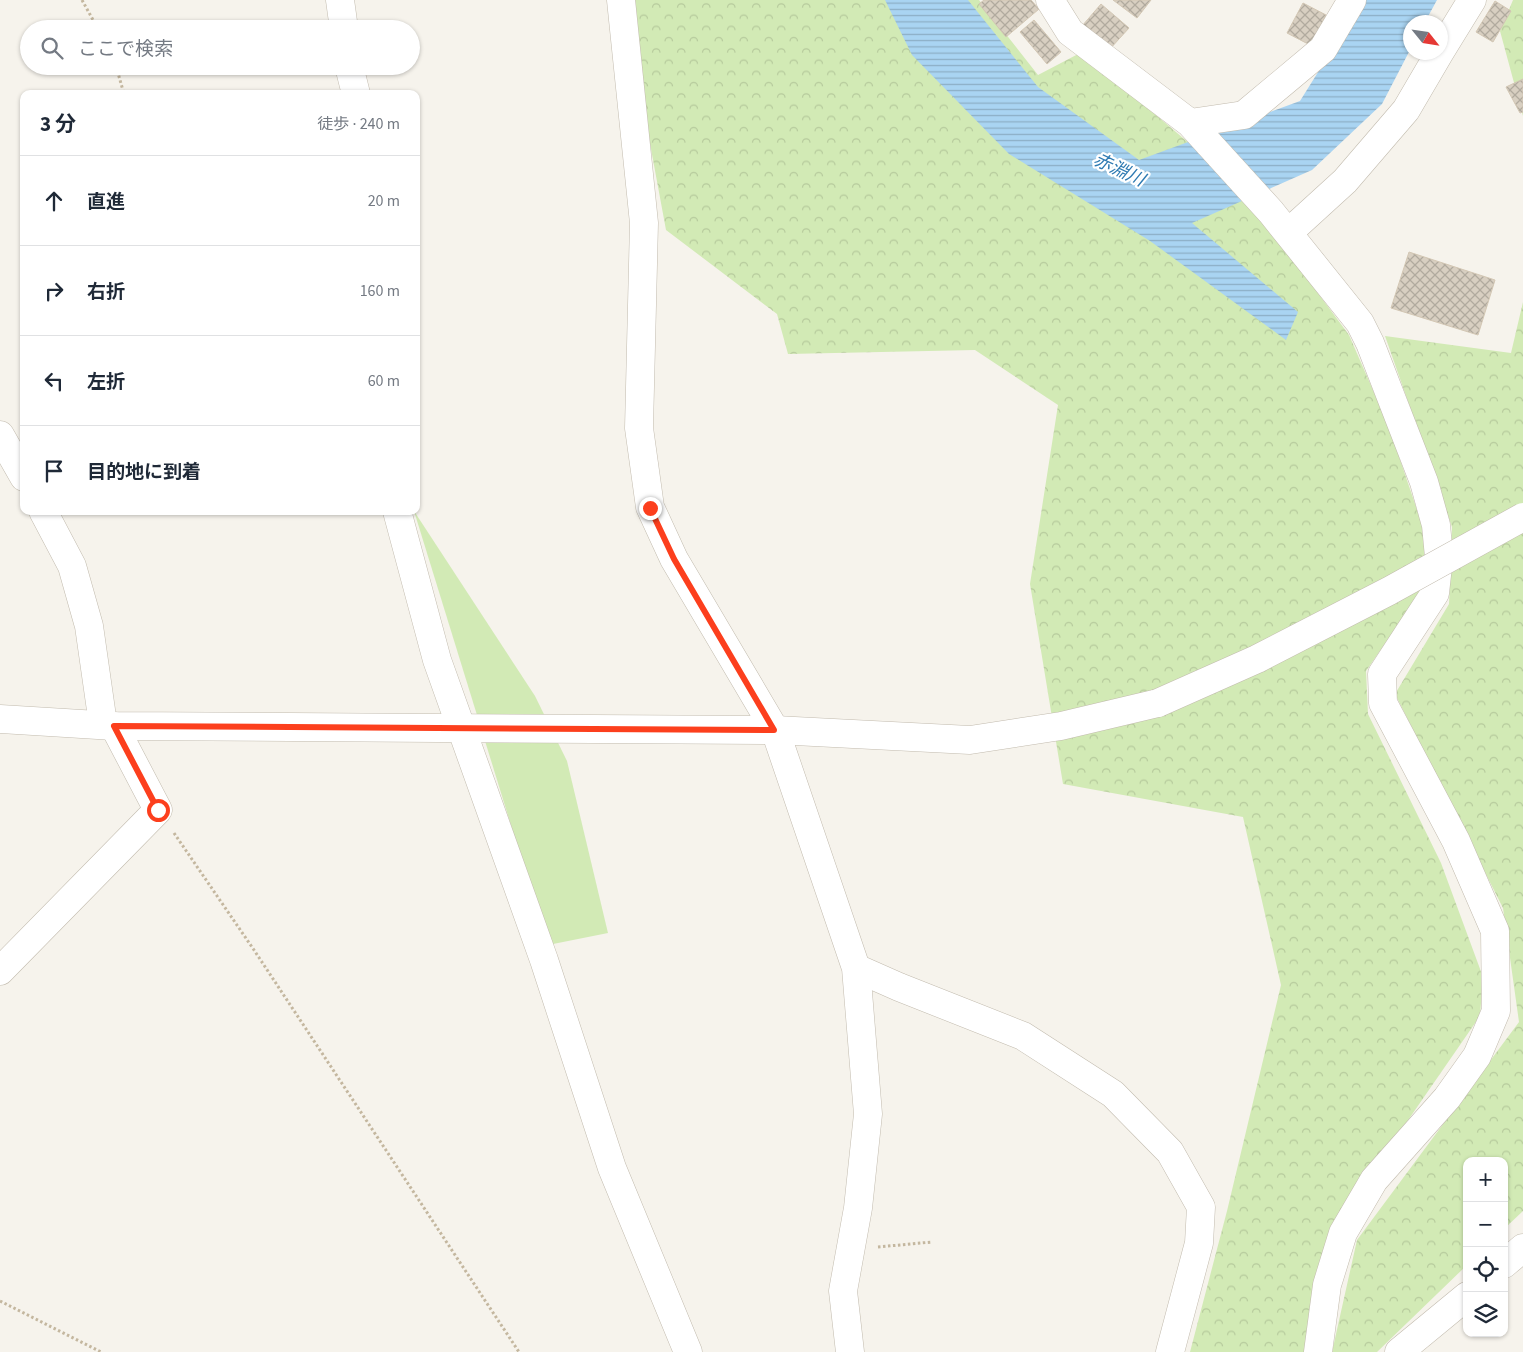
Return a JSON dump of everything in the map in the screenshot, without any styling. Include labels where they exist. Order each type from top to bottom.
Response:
[{"type":"street","points":[[340,0],[343,20]]},
{"type":"street","points":[[621,0],[644,223],[639,428],[650,508],[674,559],[774,730],[856,968],[868,1114],[858,1208],[843,1291],[850,1352]]},
{"type":"street","points":[[1050,0],[1070,32],[1190,123],[1279,222],[1360,323],[1370,343],[1424,482],[1437,533],[1439,557],[1435,593],[1382,674],[1383,703],[1456,841],[1495,931],[1496,1011],[1477,1056],[1447,1098],[1374,1180],[1343,1233],[1327,1285],[1318,1352]]},
{"type":"street","points":[[1190,123],[1244,115],[1323,48],[1352,0]]},
{"type":"street","points":[[1448,39],[1472,0]]},
{"type":"street","points":[[1279,222],[1344,180],[1406,110],[1435,60]]},
{"type":"street","points":[[351,75],[355,90]]},
{"type":"street","points":[[0,435],[20,470]]},
{"type":"street","points":[[0,971],[158,810],[109,725],[89,626],[72,566],[45,515]]},
{"type":"street","points":[[399,515],[437,660],[544,960],[612,1168],[688,1352]]},
{"type":"street","points":[[0,720],[109,725],[774,730],[970,740],[1061,726],[1158,703],[1257,660],[1389,591],[1523,517]]},
{"type":"street","points":[[856,968],[1023,1036],[1113,1094],[1170,1152],[1201,1207],[1199,1243],[1170,1352]]},
{"type":"street","points":[[1508,1261],[1523,1248]]},
{"type":"street","points":[[1399,1352],[1463,1299]]},
{"type":"path","points":[[82,0],[93,20]]},
{"type":"path","points":[[119,75],[123,90]]},
{"type":"path","points":[[158,810],[254,950],[519,1352]]},
{"type":"path","points":[[851,1250],[932,1242]]},
{"type":"path","points":[[0,1301],[101,1352]]},
{"type":"green space","points":[[630,0],[979,0],[1038,75],[1082,52],[1237,184],[1349,335],[1389,427],[1432,554],[1425,586],[1366,671],[1368,714],[1441,863],[1483,977],[1480,1016],[1337,1223],[1304,1352],[1190,1352],[1227,1211],[1281,985],[1243,817],[1063,784],[1030,584],[1058,405],[975,350],[788,354],[777,314],[666,230],[646,122]]},
{"type":"green space","points":[[1513,0],[1523,0],[1523,116],[1500,31]]},
{"type":"green space","points":[[1523,302],[1523,1211],[1508,1225],[1508,1157],[1463,1157],[1463,1269],[1377,1352],[1332,1352],[1357,1240],[1519,1022],[1503,908],[1395,694],[1449,604],[1452,527],[1385,336],[1511,353]]},
{"type":"green space","points":[[415,515],[535,696],[567,761],[608,933],[548,945]]},
{"type":"water","name":"赤淵川","points":[[885,0],[968,0],[1038,87],[1139,160],[1300,101],[1363,0],[1437,0],[1429,15],[1403,15],[1403,60],[1405,60],[1382,104],[1312,170],[1192,223],[1298,312],[1286,340],[1150,241],[1009,154],[912,55]]},
{"type":"building","points":[[984,0],[1031,0],[1039,9],[1006,37],[979,4]]},
{"type":"building","points":[[1113,0],[1151,0],[1137,18]]},
{"type":"building","points":[[1495,1],[1511,11],[1493,42],[1476,32]]},
{"type":"building","points":[[1303,3],[1326,15],[1310,45],[1287,33]]},
{"type":"building","points":[[1101,4],[1129,28],[1109,50],[1082,26]]},
{"type":"building","points":[[1034,20],[1061,52],[1047,64],[1020,32]]},
{"type":"building","points":[[1523,79],[1523,112],[1520,113],[1506,87]]},
{"type":"building","points":[[1409,252],[1495,280],[1478,335],[1391,308]]},
{"type":"route","points":[[158,810],[114,726],[774,730],[674,559],[650,508]]}]
